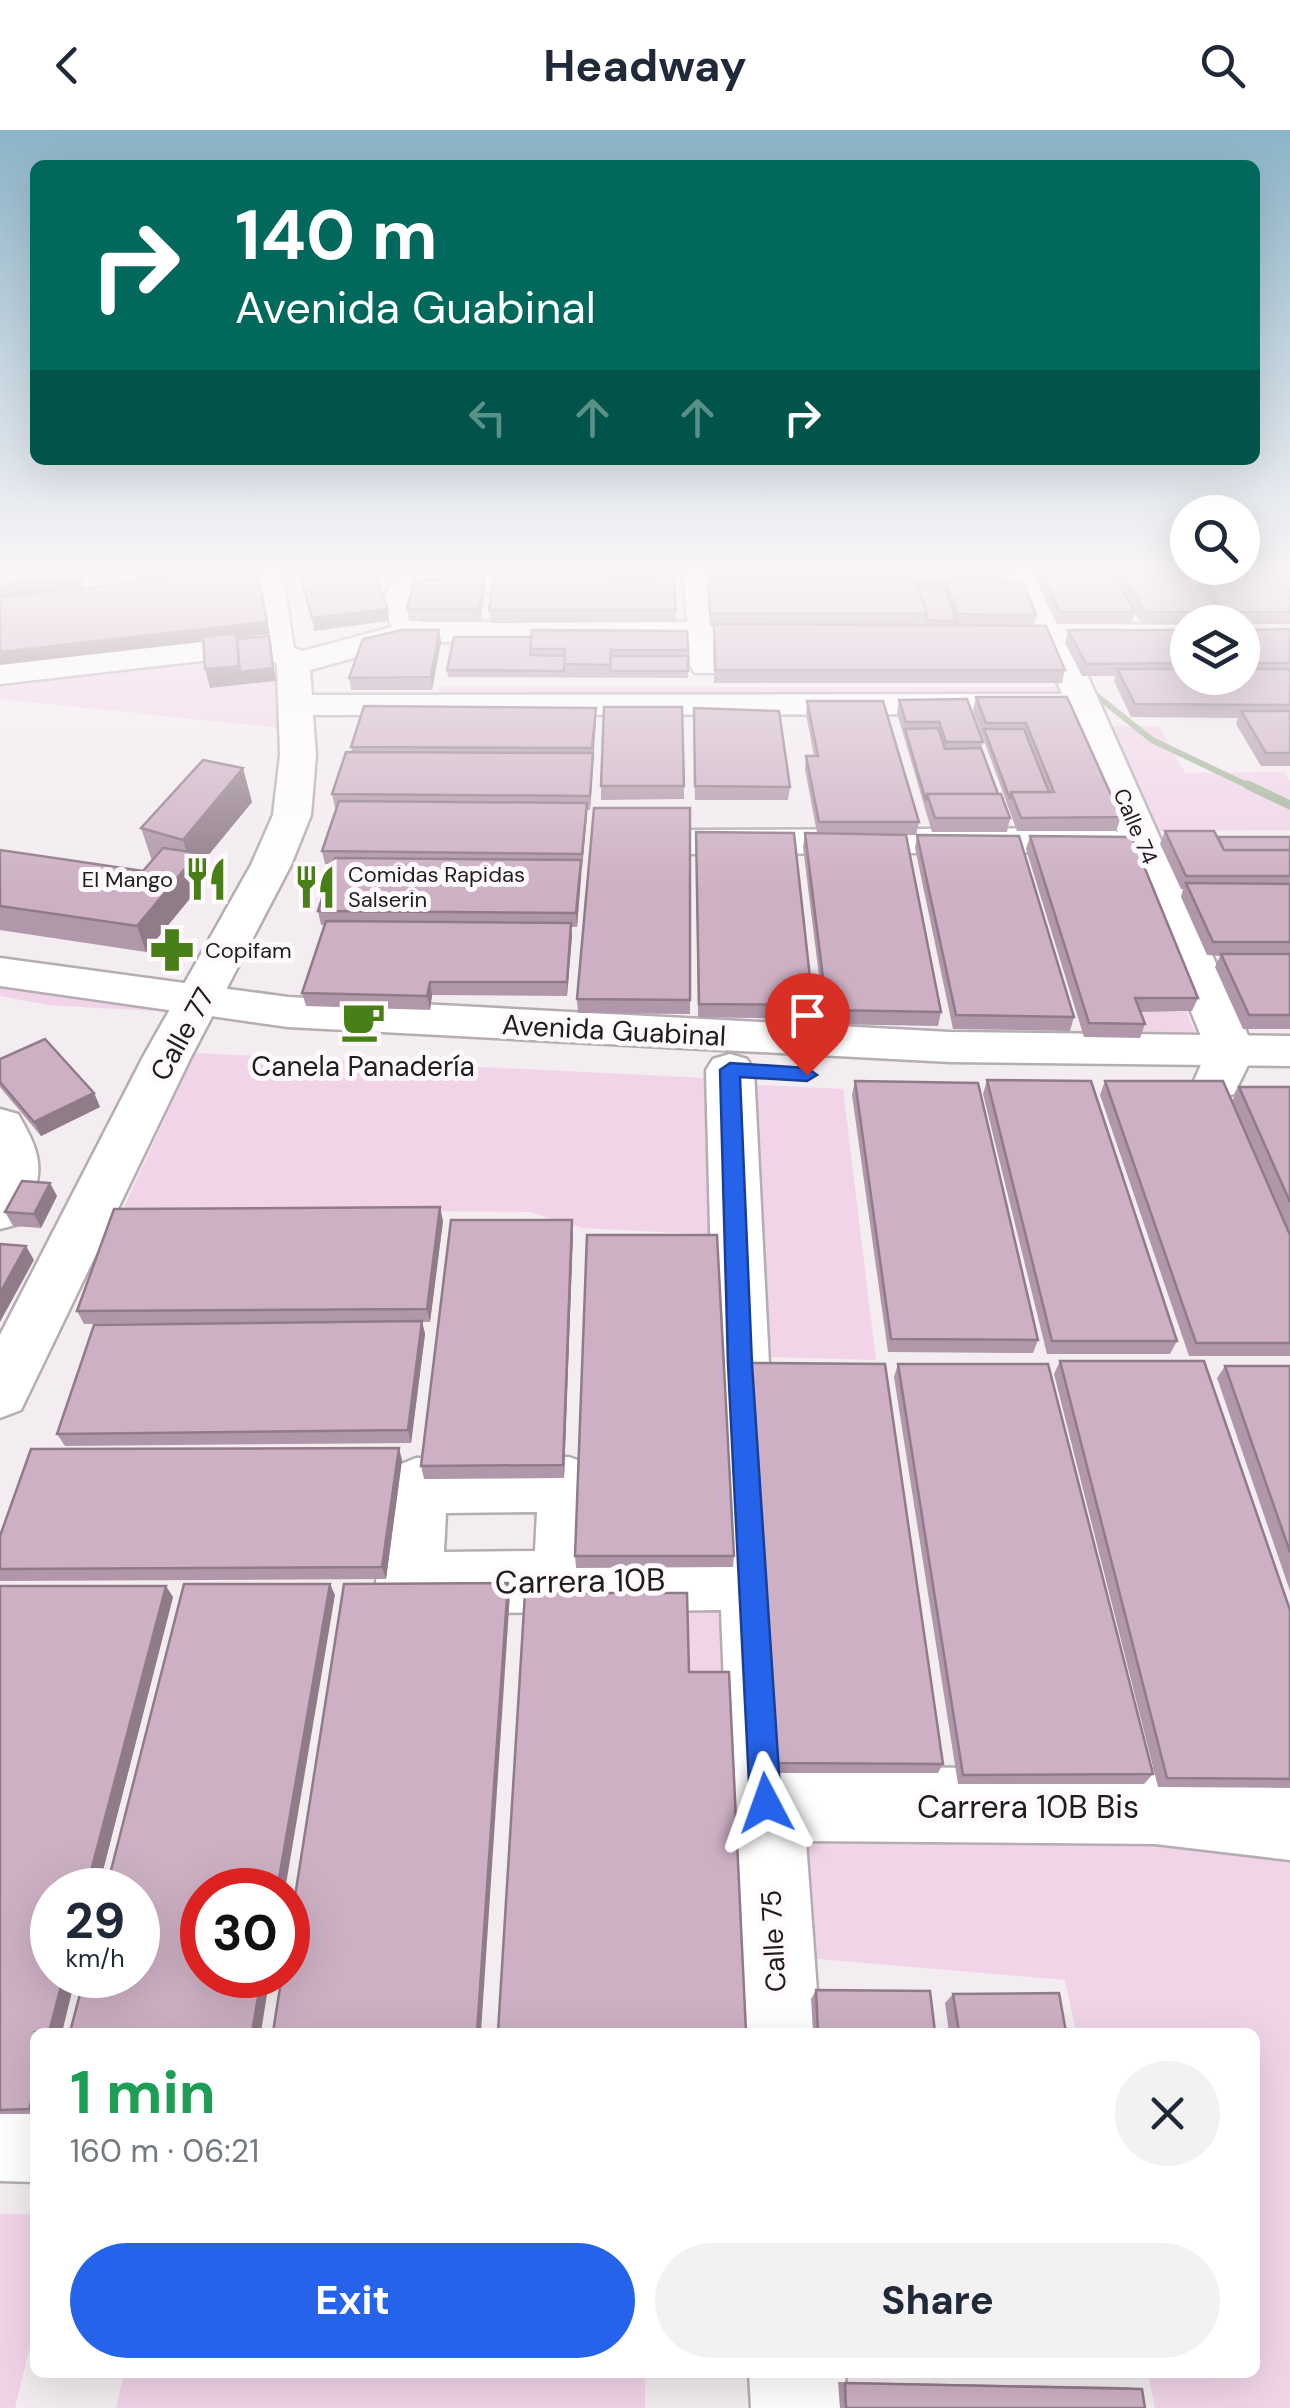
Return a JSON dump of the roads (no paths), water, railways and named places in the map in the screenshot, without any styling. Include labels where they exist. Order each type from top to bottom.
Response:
[{"type":"street","name":"Calle 77","points":[[4,1380],[271,865],[292,815],[296,800],[298,706],[295,676]]},
{"type":"street","points":[[707,676],[709,696]]},
{"type":"street","name":"Calle 74","points":[[1072,676],[1142,840],[1224,1067]]},
{"type":"street","points":[[440,687],[709,696]]},
{"type":"street","points":[[298,706],[709,696],[1080,696]]},
{"type":"street","points":[[692,842],[1142,840]]},
{"type":"street","name":"Avenida Guabinal","points":[[0,972],[190,1018],[288,1012],[950,1047],[1224,1067],[1290,1084]]},
{"type":"street","name":"Avenida Guabinal","points":[[0,1008],[190,1018],[461,1048],[730,1070],[901,1079],[1224,1067],[1290,1051]]},
{"type":"street","name":"Calle 75","points":[[730,1070],[751,1579],[779,2028]]},
{"type":"street","points":[[0,1126],[15,1151],[16,1176],[0,1210]]},
{"type":"street","points":[[0,1236],[76,1244]]},
{"type":"street","name":"Carrera 10B","points":[[568,1580],[569,1484],[416,1486],[408,1583],[751,1579]]},
{"type":"street","name":"Carrera 10B Bis","points":[[766,1803],[1155,1807],[1290,1822]]},
{"type":"street","points":[[0,2138],[30,2139]]},
{"type":"street","points":[[797,2378],[798,2408]]},
{"type":"waterway","points":[[1096,695],[1152,740],[1253,788]]},
{"type":"waterway","points":[[1248,785],[1290,805]]},
{"type":"place","name":"El Mango","points":[[206,879]]},
{"type":"place","name":"Comidas Rapidas Salserin","points":[[315,887]]},
{"type":"place","name":"Copifam","points":[[172,950]]},
{"type":"place","name":"Canela Panadería","points":[[363,1021]]}]
